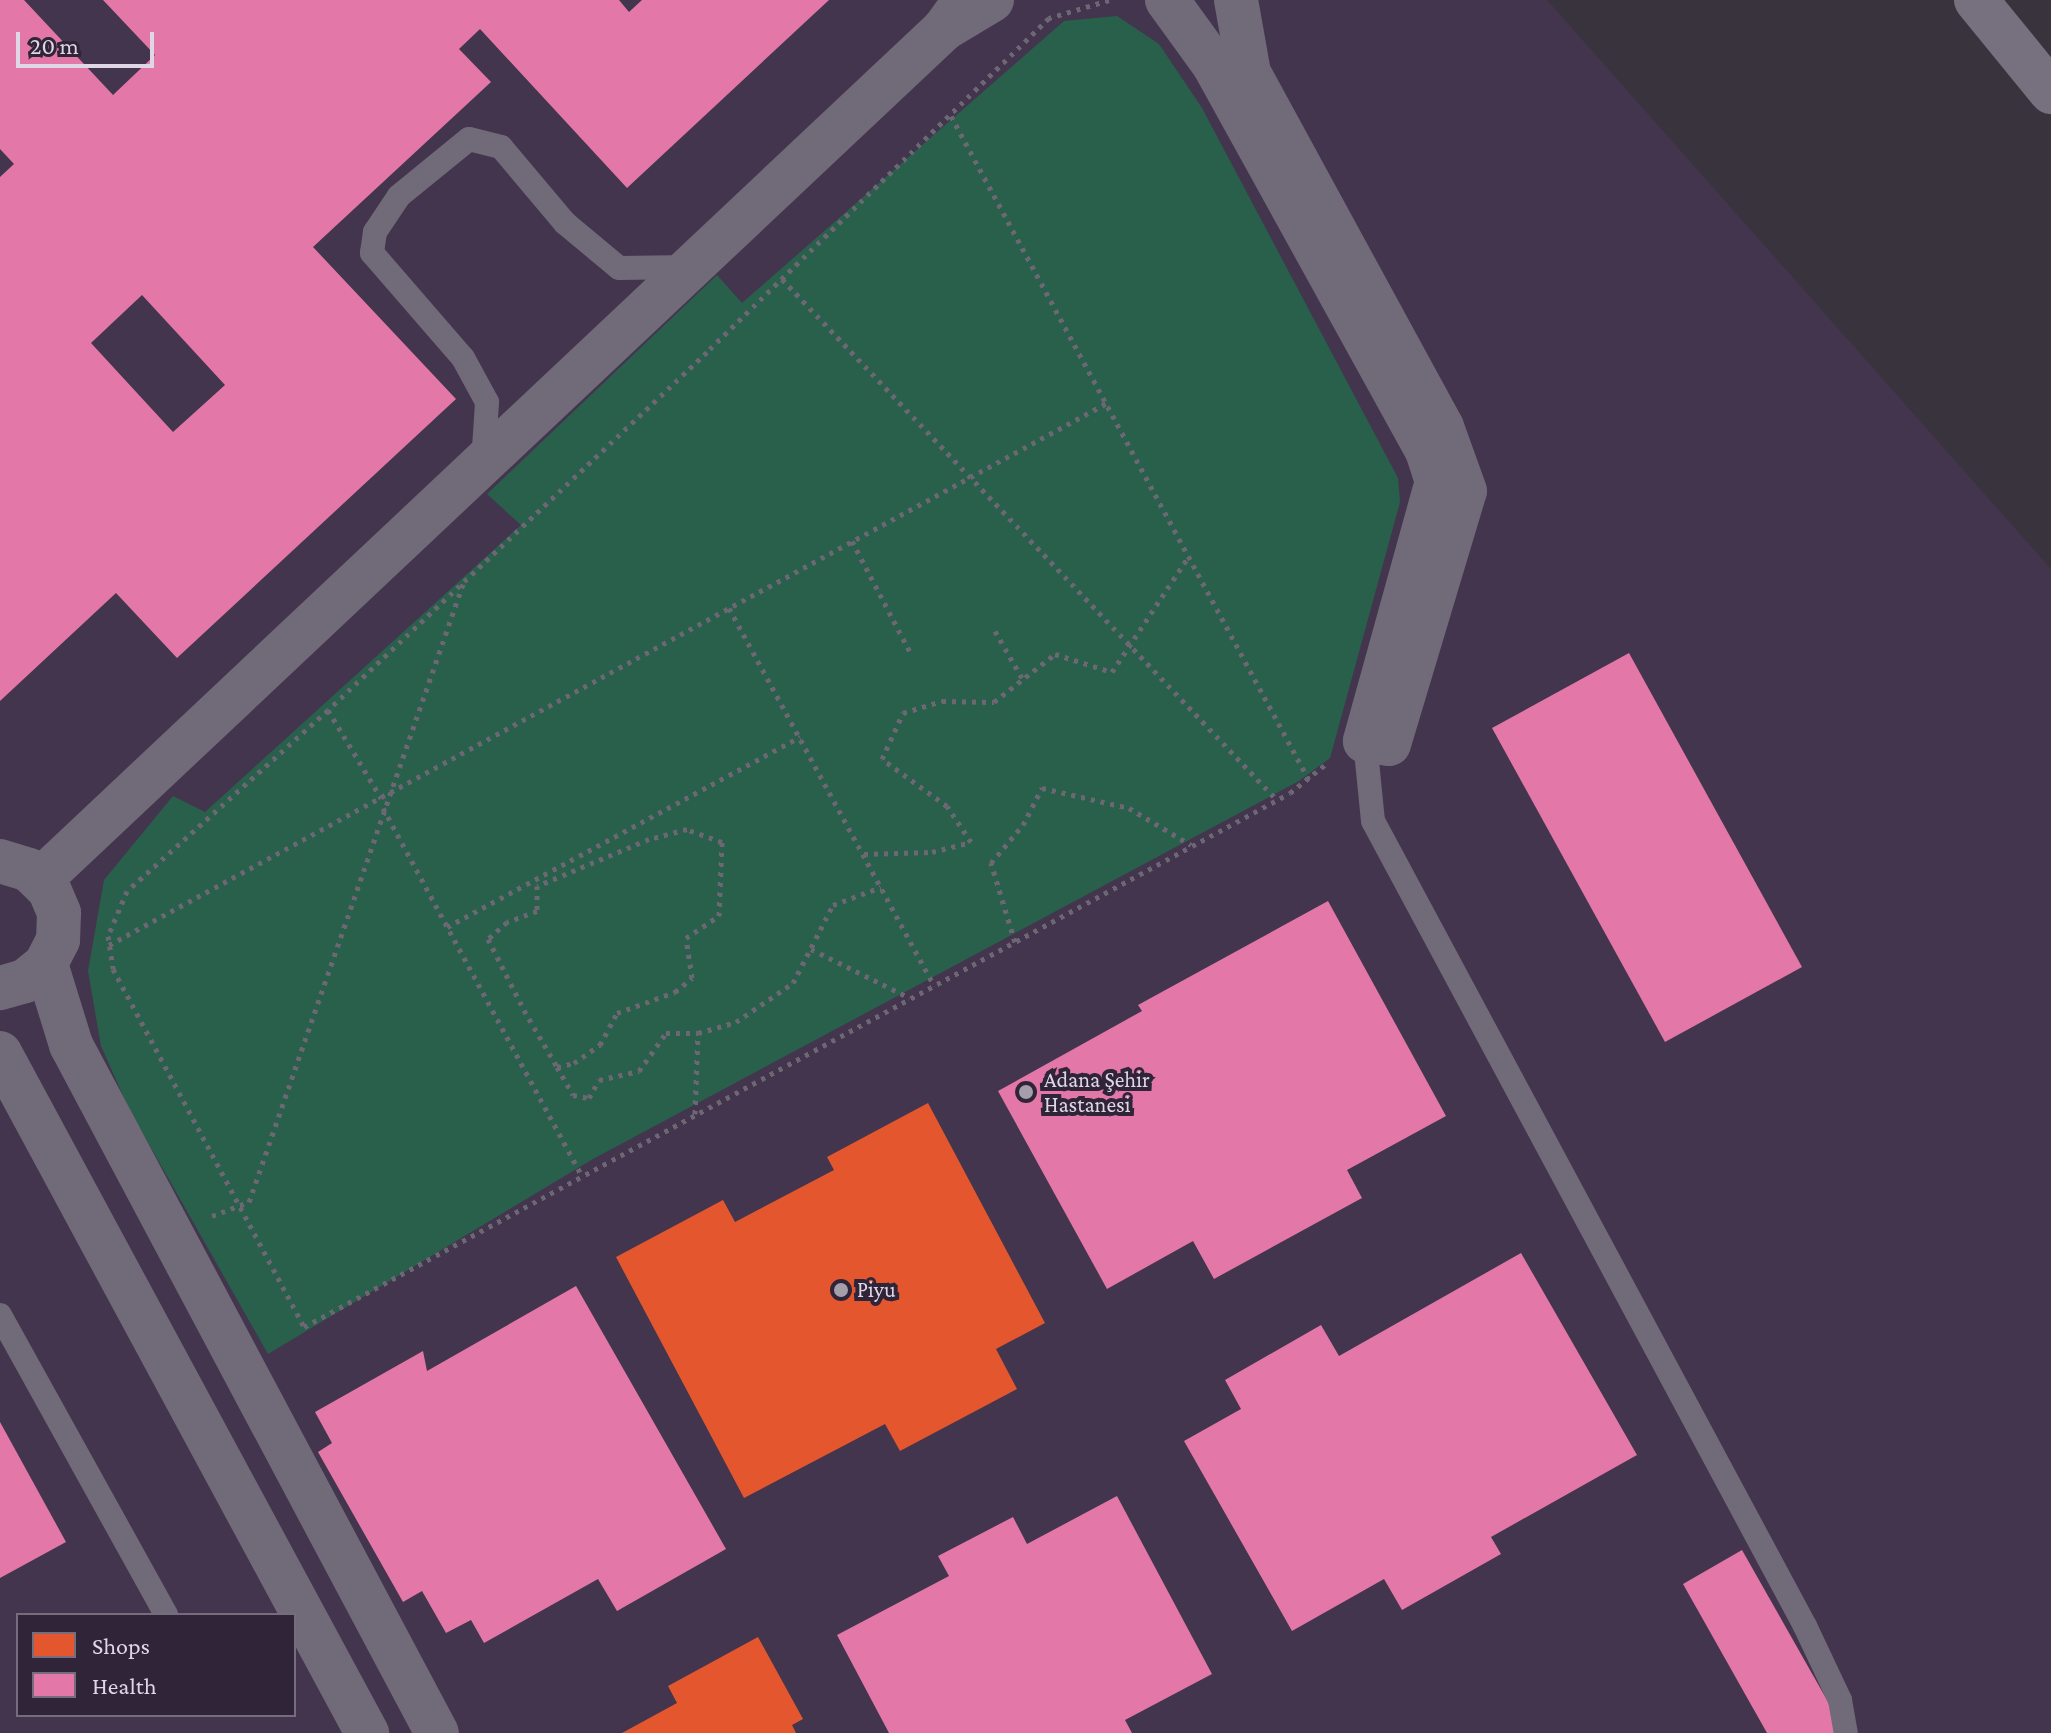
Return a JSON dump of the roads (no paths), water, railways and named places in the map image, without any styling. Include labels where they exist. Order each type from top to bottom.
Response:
[{"type":"highway","points":[[1976,0],[2051,92]]},
{"type":"street","points":[[40,880],[691,267],[954,14],[992,0]]},
{"type":"street","points":[[1167,0],[1214,65],[1427,451],[1437,481],[1348,750],[1389,744],[1465,491],[1442,427],[1249,73],[1236,0]]},
{"type":"street","points":[[0,861],[29,870],[40,880],[59,913],[58,940],[46,964],[25,981],[0,988]]},
{"type":"street","points":[[46,964],[71,1045],[437,1733]]},
{"type":"street","points":[[0,1053],[287,1613]]},
{"type":"street","points":[[296,1630],[312,1661],[367,1733]]},
{"type":"lane","points":[[483,463],[487,402],[469,369],[372,253],[375,232],[399,196],[469,139],[501,147],[565,223],[619,268],[691,267]]},
{"type":"lane","points":[[1348,750],[1373,821],[1805,1626],[1840,1700],[1846,1733]]},
{"type":"lane","points":[[0,1315],[165,1613]]},
{"type":"place","name":"Adana Şehir Hastanesi","points":[[1026,1092]]},
{"type":"place","name":"Piyu","points":[[841,1290]]}]
